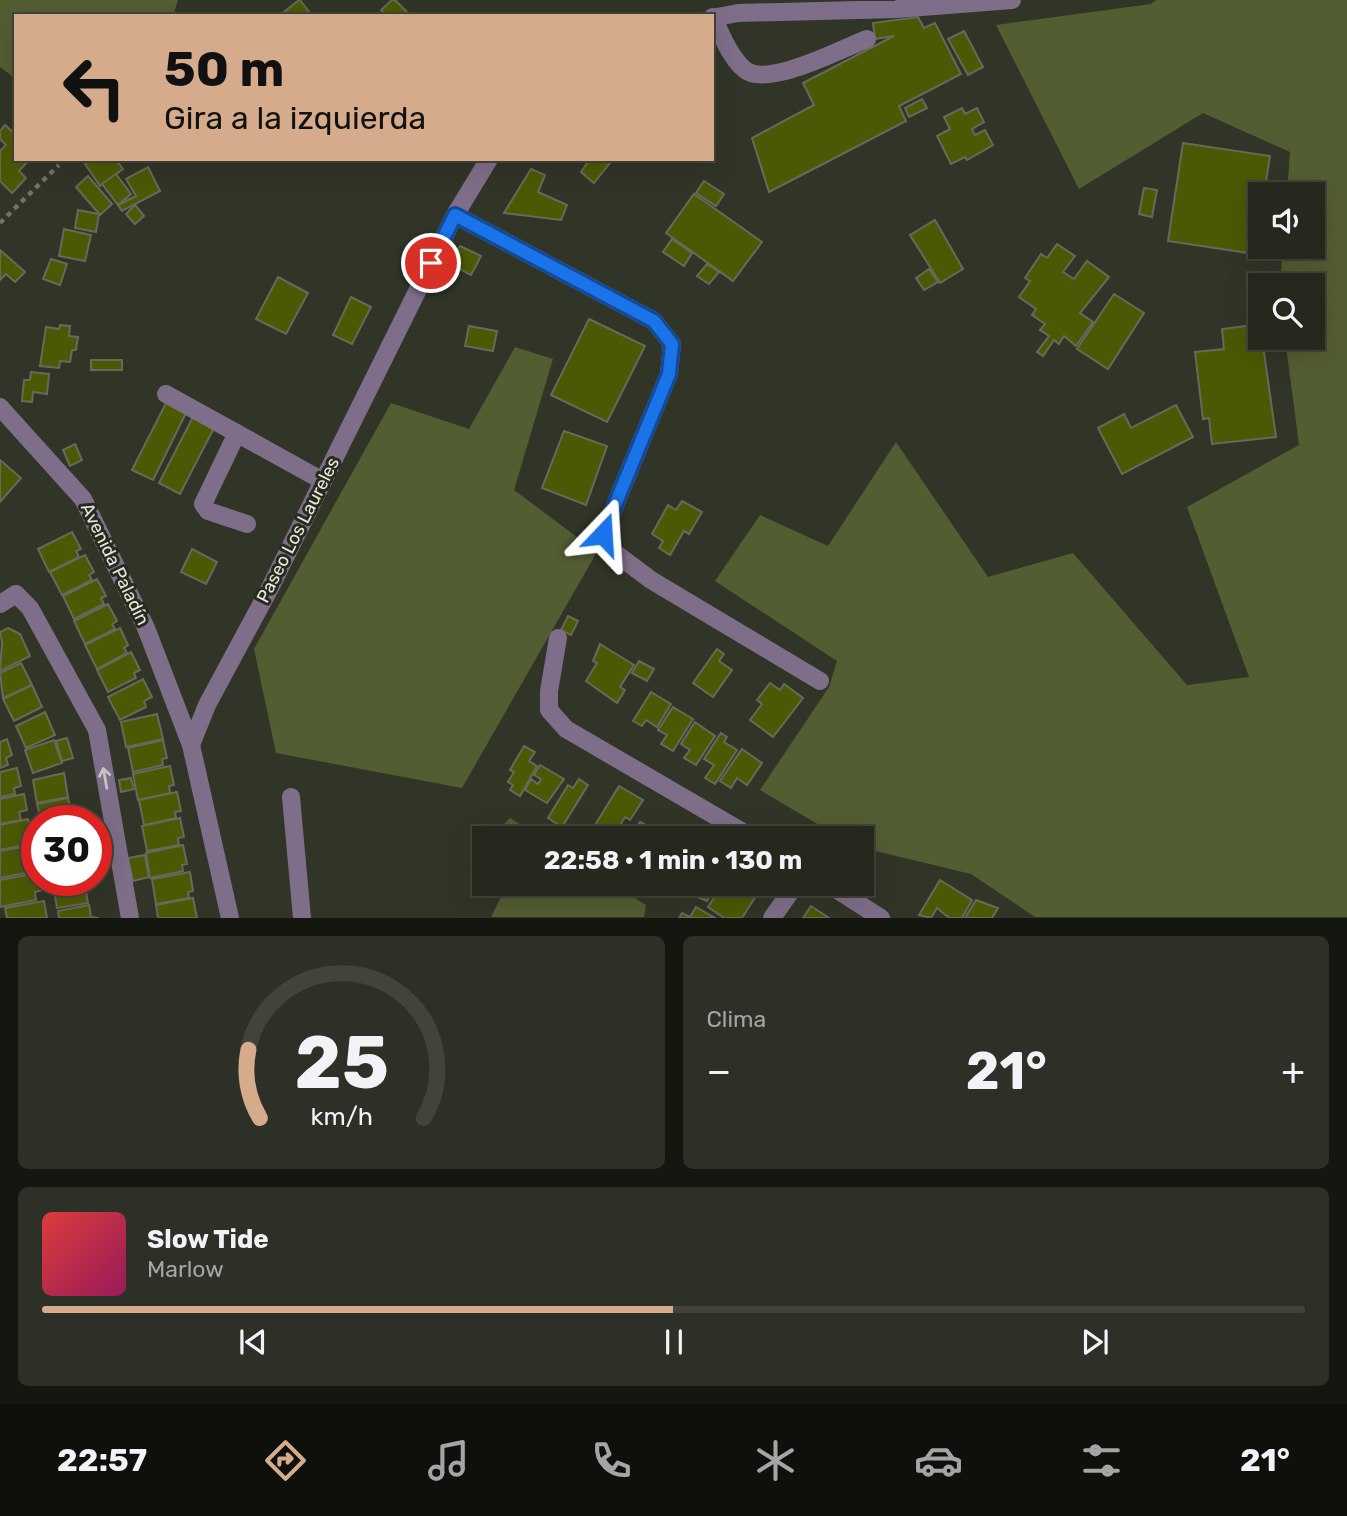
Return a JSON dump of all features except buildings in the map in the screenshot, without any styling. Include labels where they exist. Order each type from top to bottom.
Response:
[{"type":"street","points":[[714,18],[738,13],[896,9],[1012,0]]},
{"type":"street","points":[[714,20],[743,68],[753,75],[777,74],[867,40]]},
{"type":"street","name":"Paseo Los Laureles","points":[[191,745],[206,705],[323,481],[455,215],[488,161]]},
{"type":"street","points":[[455,215],[654,321],[672,344],[669,374],[603,534],[615,553],[651,580],[820,681]]},
{"type":"street","points":[[166,394],[323,481]]},
{"type":"street","name":"Avenida Paladín","points":[[0,407],[83,499],[146,628],[191,745]]},
{"type":"street","points":[[237,433],[203,504],[208,511],[247,524]]},
{"type":"street","points":[[0,604],[16,594],[30,608],[97,730],[130,918]]},
{"type":"street","points":[[558,638],[549,691],[550,710],[566,729],[732,826]]},
{"type":"street","points":[[191,745],[230,918]]},
{"type":"street","points":[[291,797],[302,918]]},
{"type":"street","points":[[772,918],[788,896]]},
{"type":"street","points":[[847,896],[881,918]]},
{"type":"path","points":[[0,223],[59,165]]},
{"type":"green space","points":[[0,0],[178,0],[174,14],[14,14],[14,78],[0,67]]},
{"type":"green space","points":[[1156,0],[1347,0],[1347,917],[1035,917],[971,874],[874,851],[874,826],[821,826],[760,790],[829,687],[837,661],[715,581],[760,515],[828,546],[896,442],[988,577],[1073,553],[1187,685],[1249,677],[1187,507],[1299,445],[1287,350],[1325,350],[1325,273],[1281,273],[1282,259],[1325,259],[1325,182],[1288,182],[1290,152],[1203,113],[1079,189],[996,25],[1151,4]]},
{"type":"green space","points":[[515,347],[553,359],[514,490],[597,552],[462,788],[276,753],[254,649],[391,403],[469,429]]},
{"type":"green space","points":[[510,818],[523,826],[502,826]]},
{"type":"green space","points":[[502,896],[632,896],[646,905],[644,917],[491,917]]},
{"type":"route","points":[[431,263],[455,215],[654,321],[672,344],[669,374],[603,534]]}]
